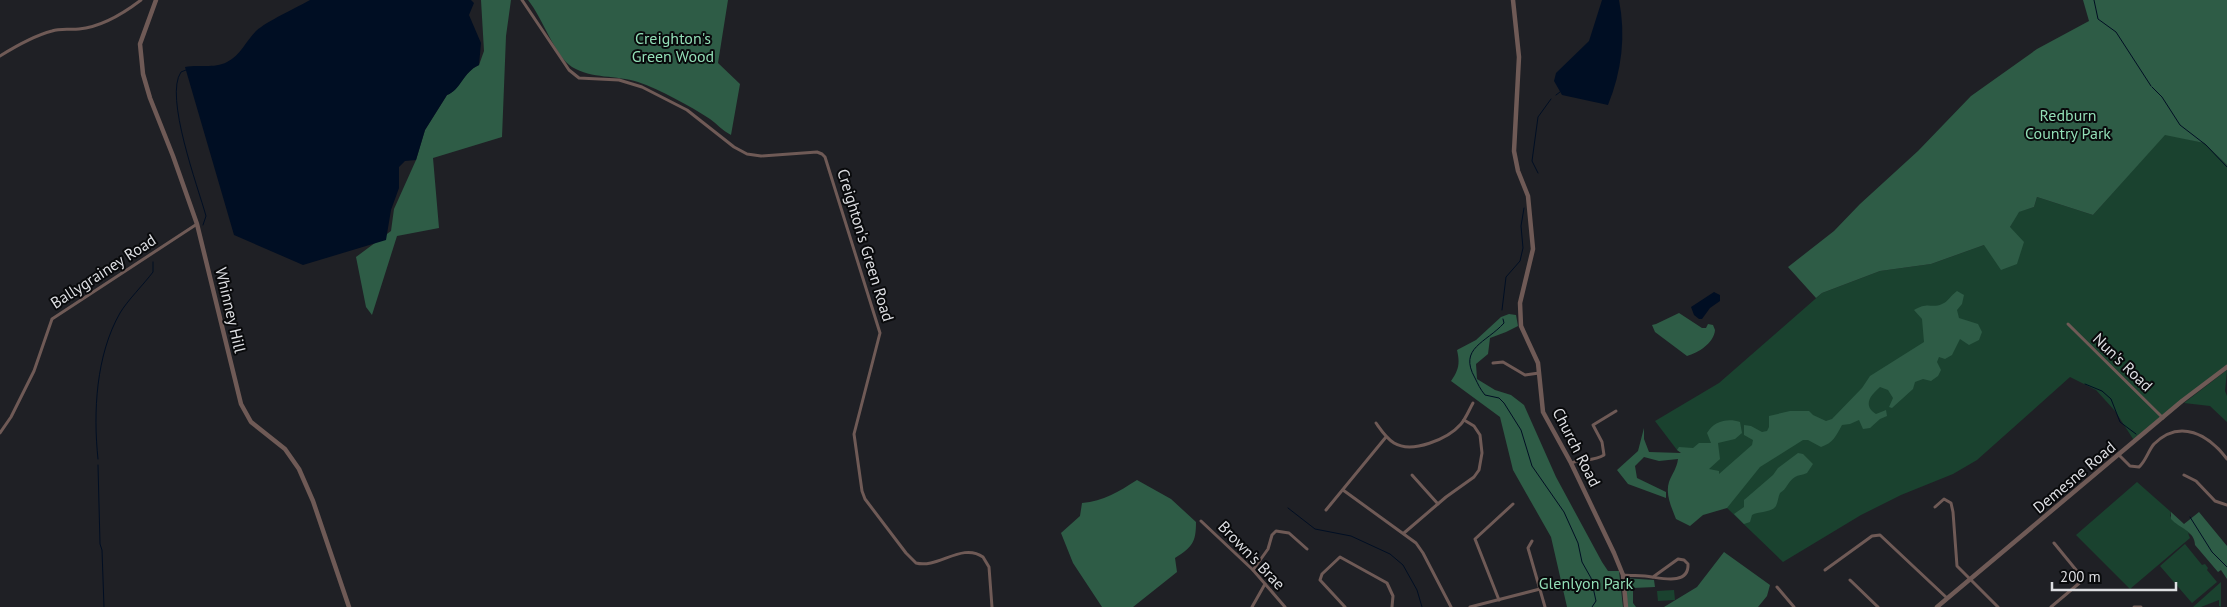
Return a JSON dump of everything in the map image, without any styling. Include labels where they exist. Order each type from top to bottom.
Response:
[{"type":"street","points":[[0,56],[22,43],[53,30],[81,29],[104,21],[128,10],[141,0]]},
{"type":"street","name":"Whinney Hill","points":[[156,0],[140,44],[141,68],[150,98],[197,224],[245,414],[251,422],[285,448],[299,469],[313,501],[349,607]]},
{"type":"street","name":"Creighton's Green Road","points":[[522,0],[569,70],[579,78],[619,80],[642,86],[687,110],[707,123],[734,147],[747,154],[761,156],[816,152],[825,157],[880,333],[854,434],[863,495],[906,553],[916,563],[931,562],[969,552],[983,556],[988,567],[992,607]]},
{"type":"street","name":"Church Road","points":[[1513,0],[1520,64],[1514,151],[1518,170],[1530,204],[1534,249],[1522,296],[1520,318],[1524,333],[1536,356],[1543,412],[1571,463],[1622,575],[1626,607]]},
{"type":"street","name":"Ballygrainey Road","points":[[0,433],[11,418],[34,371],[52,319],[197,224]]},
{"type":"street","name":"Nun's Road","points":[[2068,324],[2163,418]]},
{"type":"street","points":[[1493,363],[1503,362],[1525,375],[1539,373]]},
{"type":"street","name":"Demesne Road","points":[[1937,607],[2163,418],[2227,367]]},
{"type":"street","points":[[1376,423],[1386,437],[1399,446],[1416,448],[1450,433],[1464,420],[1473,404]]},
{"type":"street","points":[[1571,463],[1580,460],[1592,461],[1604,454],[1602,442],[1593,425],[1616,411]]},
{"type":"street","points":[[1404,534],[1438,504],[1474,477],[1480,467],[1482,447],[1480,435],[1474,426],[1464,420]]},
{"type":"street","points":[[2119,455],[2128,465],[2138,467],[2157,442],[2169,434],[2186,432],[2208,438],[2227,459]]},
{"type":"street","points":[[1326,510],[1386,437]]},
{"type":"street","points":[[1412,475],[1438,504]]},
{"type":"street","points":[[2184,475],[2196,481],[2215,501],[2227,504]]},
{"type":"street","points":[[1343,490],[1404,534],[1423,553],[1451,607]]},
{"type":"street","points":[[1935,506],[1944,499],[1951,503],[1954,512],[1957,566],[1998,607]]},
{"type":"street","points":[[1499,600],[1475,539],[1513,504]]},
{"type":"street","name":"Brown's Brae","points":[[1201,521],[1253,570],[1285,607]]},
{"type":"street","points":[[1253,570],[1270,547],[1272,535],[1276,531],[1290,533],[1307,549]]},
{"type":"street","points":[[1825,570],[1872,536],[1878,535],[1883,537],[1947,598]]},
{"type":"street","points":[[1532,541],[1528,548],[1545,607]]},
{"type":"street","points":[[2051,607],[2083,580],[2082,576],[2054,543]]},
{"type":"street","points":[[1345,607],[1320,580],[1322,574],[1340,557],[1387,583],[1393,596],[1392,607]]},
{"type":"street","points":[[1622,575],[1672,580],[1680,578],[1687,572],[1688,564],[1684,560],[1678,559],[1653,577]]},
{"type":"street","points":[[1850,580],[1878,607]]},
{"type":"street","points":[[1252,607],[1265,584]]},
{"type":"street","points":[[1777,587],[1794,607]]},
{"type":"street","points":[[1470,607],[1540,589]]},
{"type":"street","points":[[2134,607],[2141,607]]},
{"type":"green space","points":[[481,0],[511,0],[506,36],[502,137],[433,158],[439,228],[397,236],[372,315],[366,307],[356,257],[391,231],[394,209],[416,160],[425,130],[447,95],[455,89],[469,72],[479,65],[484,51]]},
{"type":"green space","name":"Creighton's Green Wood","points":[[528,0],[728,0],[718,63],[740,84],[731,135],[694,109],[647,85],[630,80],[596,75],[572,67],[554,45]]},
{"type":"green space","name":"Redburn Country Park","points":[[2083,0],[2227,0],[2227,165],[2204,143],[2165,135],[2093,215],[2037,197],[2034,207],[2019,212],[2010,227],[2024,242],[2017,264],[2001,270],[1984,245],[1931,264],[1880,271],[1822,293],[1816,298],[1788,267],[1834,231],[1860,204],[1918,151],[1971,96],[2037,49],[2089,21]]},
{"type":"green space","points":[[2165,134],[2204,143],[2227,165],[2227,367],[2135,442],[2115,411],[2096,390],[2070,377],[1977,460],[1953,474],[1901,495],[1861,515],[1783,562],[1727,508],[1683,453],[1677,450],[1655,421],[1719,383],[1822,293],[1880,271],[1931,264],[1984,245],[2010,227],[2018,212],[2034,207],[2037,197],[2093,215]]},
{"type":"green space","points":[[1957,291],[1964,295],[1962,304],[1957,310],[1959,318],[1978,324],[1982,332],[1979,340],[1969,345],[1960,339],[1952,355],[1945,359],[1939,357],[1937,362],[1941,370],[1938,376],[1931,381],[1923,379],[1915,382],[1913,389],[1892,408],[1889,407],[1893,398],[1888,390],[1880,387],[1869,400],[1869,407],[1876,414],[1886,410],[1887,416],[1880,419],[1870,428],[1863,429],[1859,420],[1842,425],[1836,436],[1825,445],[1821,447],[1808,440],[1803,440],[1760,467],[1727,508],[1703,515],[1690,526],[1676,519],[1668,487],[1678,459],[1659,461],[1644,457],[1635,466],[1637,478],[1666,492],[1666,498],[1628,484],[1617,470],[1638,451],[1644,428],[1644,439],[1649,452],[1681,453],[1677,450],[1679,447],[1693,448],[1699,443],[1711,443],[1707,433],[1717,423],[1731,420],[1740,422],[1742,433],[1735,439],[1718,443],[1720,459],[1709,469],[1719,471],[1719,474],[1752,445],[1753,440],[1744,435],[1744,425],[1751,426],[1762,432],[1767,431],[1769,416],[1790,411],[1809,411],[1826,421],[1832,419],[1862,388],[1870,376],[1924,342],[1922,319],[1914,310],[1927,305],[1935,306],[1942,304]]},
{"type":"green space","points":[[1679,313],[1702,328],[1706,328],[1708,324],[1713,325],[1715,330],[1712,339],[1705,347],[1687,356],[1655,332],[1652,325]]},
{"type":"green space","name":"Glenlyon Park","points":[[1509,314],[1516,315],[1518,326],[1490,338],[1488,354],[1476,364],[1477,379],[1495,390],[1511,395],[1524,405],[1556,477],[1602,562],[1608,571],[1619,571],[1623,607],[1567,607],[1551,537],[1513,470],[1500,417],[1451,381],[1458,366],[1457,350],[1476,340],[1501,317]]},
{"type":"green space","points":[[2227,370],[2225,391],[2227,396],[2227,422],[2210,406],[2184,403]]},
{"type":"green space","points":[[1798,453],[1803,454],[1813,464],[1807,473],[1796,476],[1791,481],[1780,493],[1774,508],[1752,515],[1750,522],[1744,524],[1734,514],[1744,507],[1744,500],[1773,475],[1778,468]]},
{"type":"green space","points":[[1137,480],[1171,499],[1196,522],[1194,540],[1185,551],[1175,558],[1177,572],[1133,607],[1102,607],[1073,563],[1061,533],[1080,516],[1082,503],[1104,498]]},
{"type":"green space","points":[[2137,482],[2171,512],[2170,516],[2193,536],[2188,533],[2190,538],[2130,589],[2076,535]]},
{"type":"green space","points":[[2171,512],[2184,524],[2199,512],[2227,546],[2227,579],[2221,570],[2218,572],[2195,545],[2190,533],[2171,519]]},
{"type":"green space","points":[[2185,544],[2202,565],[2205,564],[2208,568],[2207,570],[2217,582],[2192,603],[2160,566]]},
{"type":"green space","points":[[1724,552],[1770,585],[1767,596],[1758,607],[1664,607],[1697,587]]},
{"type":"green space","points":[[1624,578],[1654,580],[1655,587],[1633,588],[1633,603],[1636,607],[1628,607]]},
{"type":"green space","points":[[2221,582],[2221,607],[2219,606],[2219,600],[2201,607],[2193,607]]},
{"type":"green space","points":[[1674,590],[1675,600],[1658,601],[1657,591]]},
{"type":"water","points":[[310,0],[471,0],[474,3],[469,15],[481,43],[479,65],[469,72],[452,93],[447,95],[425,130],[416,160],[405,161],[399,167],[399,188],[391,210],[386,240],[303,265],[234,235],[185,67],[217,65],[227,62],[236,56],[252,35],[261,27]]},
{"type":"water","points":[[1602,0],[1619,0],[1622,26],[1621,53],[1617,79],[1608,105],[1562,95],[1554,81],[1556,73],[1589,41]]},
{"type":"water","points":[[1714,292],[1720,295],[1720,301],[1710,308],[1702,319],[1699,319],[1694,315],[1691,307]]},
{"type":"waterway","points":[[2094,0],[2098,19],[2116,32],[2151,86]]},
{"type":"waterway","points":[[186,70],[181,72],[177,84],[179,120],[206,216],[203,225]]},
{"type":"waterway","points":[[2152,87],[2162,97],[2180,125],[2206,145],[2227,167]]},
{"type":"waterway","points":[[1556,95],[1560,92]]},
{"type":"waterway","points":[[1538,173],[1532,161],[1538,117],[1551,99]]},
{"type":"waterway","points":[[1502,310],[1506,277],[1520,261],[1523,248],[1521,226],[1524,208]]},
{"type":"waterway","points":[[98,459],[96,403],[101,365],[106,347],[120,313],[153,272],[153,262]]},
{"type":"waterway","points":[[1503,319],[1504,323],[1482,341],[1472,353],[1470,360],[1471,368],[1485,395],[1499,398],[1504,403],[1521,430],[1532,466],[1564,512],[1578,543],[1582,562],[1591,578],[1596,601],[1592,607]]},
{"type":"waterway","points":[[2085,384],[2102,391],[2111,399],[2120,422],[2136,434]]},
{"type":"waterway","points":[[98,465],[104,607]]},
{"type":"waterway","points":[[1288,508],[1315,529],[1351,536],[1390,554],[1403,565],[1417,590],[1422,607]]},
{"type":"waterway","points":[[2190,517],[2212,552],[2227,567]]}]
